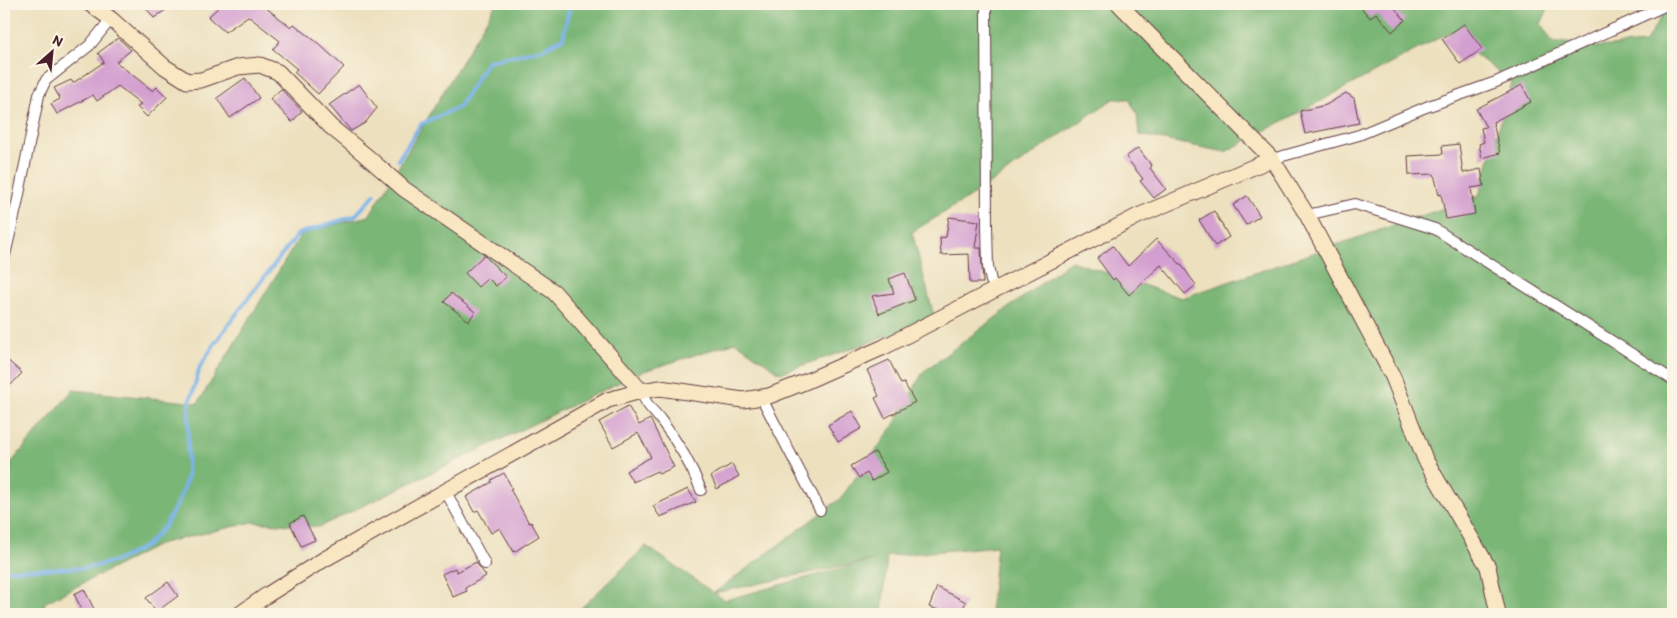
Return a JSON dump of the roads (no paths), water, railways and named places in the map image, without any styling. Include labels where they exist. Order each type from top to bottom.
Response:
[{"type":"street","points":[[90,4],[111,18],[165,68],[187,81],[201,80],[238,67],[260,64],[278,72],[331,127],[404,189],[554,292],[641,391],[646,404],[659,418],[692,466],[701,490]]},
{"type":"street","points":[[986,4],[987,242],[988,267],[992,281]]},
{"type":"street","points":[[1119,4],[1272,159],[1307,215],[1393,377],[1425,459],[1488,567],[1498,614]]},
{"type":"street","points":[[240,614],[323,560],[608,400],[660,388],[743,400],[769,396],[884,347],[1138,216],[1272,159],[1359,135],[1426,107],[1496,82],[1669,4]]},
{"type":"street","points":[[4,259],[39,95],[46,80],[90,44],[111,18]]},
{"type":"street","points":[[1307,215],[1355,204],[1435,229],[1673,380]]},
{"type":"street","points":[[761,397],[820,510]]},
{"type":"street","points":[[446,492],[485,564]]},
{"type":"waterway","points":[[398,160],[421,124],[459,107],[488,61],[543,49],[563,38],[570,4]]},
{"type":"waterway","points":[[4,570],[87,568],[116,561],[146,546],[164,527],[179,501],[187,478],[189,405],[200,367],[215,343],[298,234],[355,216],[375,194]]}]
